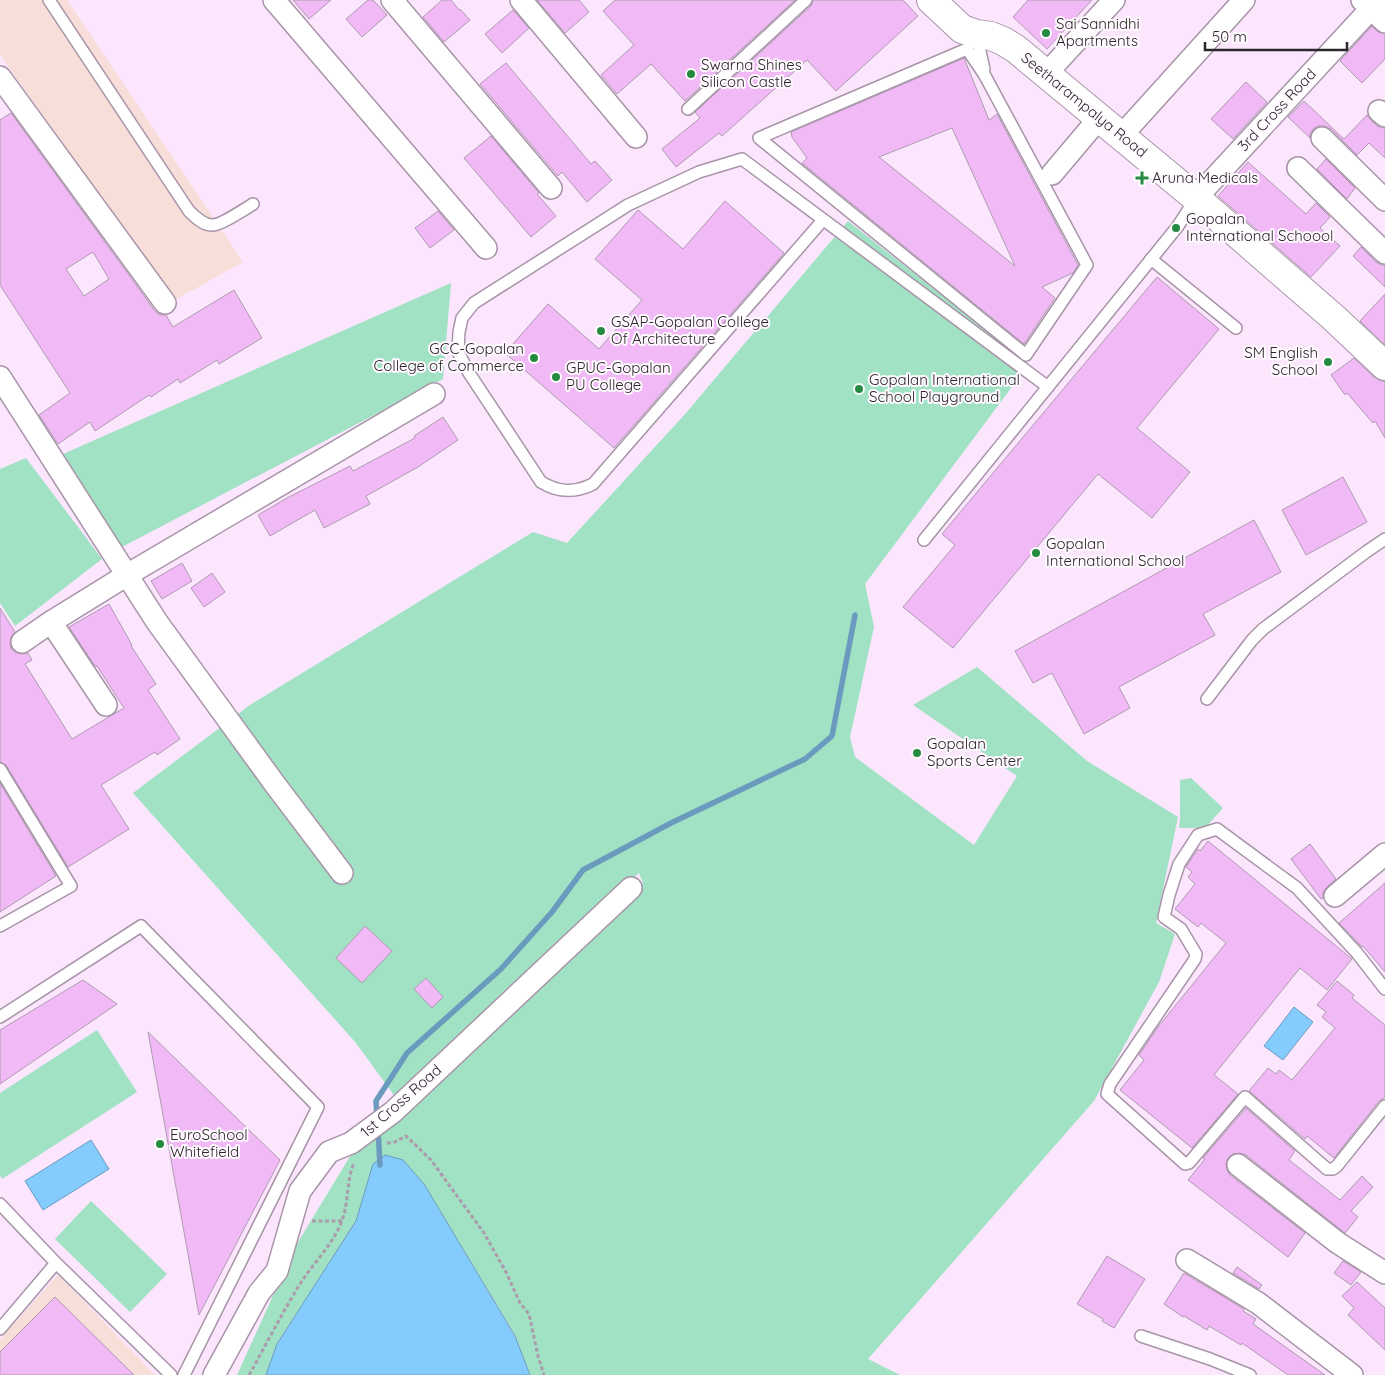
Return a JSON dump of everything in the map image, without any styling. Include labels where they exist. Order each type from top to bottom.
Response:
[{"type":"street","points":[[274,0],[486,248]]},
{"type":"street","points":[[392,0],[551,188]]},
{"type":"street","points":[[521,0],[636,138]]},
{"type":"street","points":[[1046,74],[1114,0]]},
{"type":"street","points":[[1122,135],[1244,0]]},
{"type":"street","name":"Seetharampalya Road","points":[[936,2],[962,28],[1003,41],[1016,49],[1100,117],[1334,318],[1385,366]]},
{"type":"street","name":"3rd Cross Road","points":[[1196,198],[1374,8]]},
{"type":"street","points":[[0,77],[165,303]]},
{"type":"street","points":[[1052,174],[1100,117]]},
{"type":"street","points":[[1322,138],[1385,200]]},
{"type":"street","points":[[1298,168],[1385,253]]},
{"type":"street","points":[[0,376],[157,622],[342,873]]},
{"type":"street","points":[[22,642],[127,575],[434,394]]},
{"type":"street","points":[[51,622],[106,705]]},
{"type":"street","points":[[1335,896],[1385,854]]},
{"type":"street","name":"1st Cross Road","points":[[214,1375],[259,1293],[277,1271],[300,1191],[329,1152],[351,1143],[393,1112],[631,888]]},
{"type":"street","points":[[1238,1165],[1338,1243],[1382,1264]]},
{"type":"street","points":[[1187,1260],[1258,1303],[1352,1375]]},
{"type":"lane","points":[[49,0],[189,211],[195,217],[208,224],[215,225],[253,204]]},
{"type":"lane","points":[[688,109],[806,0]]},
{"type":"lane","points":[[976,34],[984,74],[1087,264],[1026,355],[759,138],[967,49],[984,74]]},
{"type":"lane","points":[[823,220],[593,484],[583,489],[572,491],[552,488],[541,482],[469,373],[458,352],[458,332],[462,318],[474,303],[628,205],[699,172],[742,159],[1048,387]]},
{"type":"lane","points":[[924,540],[1178,226],[1196,198]]},
{"type":"lane","points":[[1151,259],[1236,328]]},
{"type":"lane","points":[[1207,699],[1252,640],[1263,629],[1385,539]]},
{"type":"lane","points":[[0,769],[71,886],[1,923]]},
{"type":"lane","points":[[1385,988],[1357,953],[1297,888],[1217,829],[1198,835],[1179,864],[1164,917],[1181,929],[1196,954],[1195,959],[1110,1084],[1107,1094],[1185,1164],[1189,1163],[1245,1097],[1327,1169],[1333,1170],[1385,1106]]},
{"type":"lane","points":[[0,1017],[141,926],[318,1107],[184,1375]]},
{"type":"lane","points":[[0,1204],[56,1263],[171,1375]]},
{"type":"lane","points":[[0,1329],[56,1263]]},
{"type":"lane","points":[[1141,1336],[1210,1359],[1250,1375]]},
{"type":"path","points":[[381,1142],[393,1143],[406,1136],[431,1160],[473,1217],[507,1274],[520,1303],[529,1314],[544,1375]]},
{"type":"path","points":[[250,1375],[300,1285],[336,1235],[346,1206],[350,1172],[355,1160]]},
{"type":"path","points":[[291,1221],[342,1221]]},
{"type":"shaded area","points":[[0,0],[67,0],[243,262],[175,300],[0,55]]},
{"type":"shaded area","points":[[58,1275],[155,1375],[0,1375],[0,1339]]},
{"type":"green space","points":[[848,221],[1029,364],[865,584],[874,627],[850,737],[855,757],[974,845],[1017,776],[913,705],[977,667],[1087,761],[1178,817],[1156,923],[1175,934],[1159,982],[1094,1101],[868,1359],[900,1375],[530,1375],[515,1335],[424,1184],[403,1160],[373,1164],[356,1221],[277,1344],[266,1375],[237,1375],[295,1247],[352,1153],[407,1112],[643,883],[639,873],[396,1098],[356,1043],[133,793],[250,705],[533,532],[567,543],[686,413]]},
{"type":"green space","points":[[451,283],[443,379],[120,548],[63,454]]},
{"type":"green space","points":[[26,458],[102,559],[15,626],[0,603],[0,469]]},
{"type":"green space","points":[[1191,778],[1223,808],[1205,828],[1179,828],[1180,780]]},
{"type":"green space","points":[[97,1030],[137,1092],[2,1179],[0,1175],[0,1093]]},
{"type":"green space","points":[[91,1201],[167,1274],[130,1312],[55,1239]]},
{"type":"water","points":[[1294,1007],[1313,1022],[1283,1060],[1264,1046]]},
{"type":"water","points":[[91,1140],[109,1169],[43,1210],[25,1181]]},
{"type":"water","points":[[385,1155],[403,1160],[424,1184],[515,1336],[530,1375],[266,1375],[277,1344],[356,1221],[373,1164]]},
{"type":"building","points":[[293,0],[331,0],[309,19]]},
{"type":"building","points":[[368,0],[373,0],[387,15],[362,37],[346,19]]},
{"type":"building","points":[[442,0],[451,0],[470,20],[444,42],[423,17]]},
{"type":"building","points":[[537,0],[579,0],[589,12],[565,33]]},
{"type":"building","name":"Swarna Shines Silicon Castle","points":[[615,0],[795,0],[685,101],[651,64],[617,94],[601,75],[634,45],[603,11]]},
{"type":"building","points":[[813,0],[903,0],[918,16],[836,91],[807,60],[722,136],[719,133],[676,167],[662,149],[700,118],[695,112],[811,6]]},
{"type":"building","name":"Sai Sannidhi Apartments","points":[[1028,0],[1092,0],[1047,49],[1013,17]]},
{"type":"building","points":[[513,10],[529,28],[502,53],[485,34]]},
{"type":"building","points":[[1372,26],[1377,31],[1385,34],[1385,59],[1362,83],[1340,61]]},
{"type":"building","points":[[964,58],[989,120],[997,114],[1078,265],[1073,273],[1042,287],[1055,298],[1024,344],[802,163],[807,158],[792,137],[791,132]],"holes":[[[952,128],[1015,266],[879,157]]]},
{"type":"building","points":[[506,63],[591,164],[595,161],[612,180],[587,202],[562,172],[558,176],[480,84]]},
{"type":"building","points":[[1246,82],[1267,102],[1233,139],[1211,119]]},
{"type":"building","points":[[1304,101],[1344,139],[1367,115],[1377,126],[1385,128],[1385,158],[1369,143],[1357,155],[1331,129],[1325,126],[1318,126],[1313,129],[1310,138],[1288,117]]},
{"type":"building","points":[[11,113],[155,311],[160,315],[166,315],[173,327],[234,290],[262,338],[219,364],[217,360],[180,383],[178,379],[151,397],[149,395],[95,431],[90,422],[58,444],[39,415],[70,393],[0,285],[0,120]],"holes":[[[93,252],[109,279],[84,296],[66,269]]]},
{"type":"building","points":[[491,136],[556,216],[531,237],[464,158]]},
{"type":"building","points":[[1326,159],[1355,188],[1347,199],[1317,169]]},
{"type":"building","points":[[1248,162],[1306,214],[1316,203],[1330,217],[1320,228],[1340,246],[1311,277],[1218,196]]},
{"type":"building","points":[[725,201],[784,253],[614,448],[505,353],[548,304],[599,349],[642,300],[595,259],[638,210],[683,249]]},
{"type":"building","points":[[438,211],[454,230],[430,248],[415,228]]},
{"type":"building","points":[[1361,247],[1376,262],[1385,265],[1385,287],[1353,256]]},
{"type":"building","points":[[1157,277],[1219,329],[1137,428],[1190,472],[1152,518],[1098,474],[953,648],[903,607],[955,545],[942,534]]},
{"type":"building","points":[[1385,294],[1385,345],[1360,321]]},
{"type":"building","points":[[1354,358],[1374,377],[1385,381],[1385,438],[1375,421],[1373,423],[1347,393],[1345,395],[1331,375]]},
{"type":"building","points":[[443,417],[458,440],[418,467],[366,496],[370,504],[324,528],[315,510],[270,536],[258,515],[350,466],[353,471],[415,438],[414,436]]},
{"type":"building","points":[[1343,477],[1367,522],[1306,555],[1282,510]]},
{"type":"building","points":[[1254,520],[1281,572],[1203,614],[1215,635],[1119,687],[1130,708],[1084,734],[1052,673],[1033,683],[1015,651]]},
{"type":"building","points":[[182,563],[192,581],[162,599],[151,581]]},
{"type":"building","points":[[212,573],[225,592],[204,607],[191,588]]},
{"type":"building","points":[[109,604],[131,646],[156,684],[148,690],[180,739],[157,755],[155,752],[101,785],[129,829],[68,867],[6,765],[0,762],[0,608],[15,632],[11,637],[11,649],[17,653],[28,653],[32,660],[25,664],[72,739],[124,708],[69,627]]},
{"type":"building","points":[[0,783],[56,876],[0,912]]},
{"type":"building","points":[[1208,841],[1352,959],[1327,990],[1300,968],[1214,1075],[1238,1094],[1192,1148],[1120,1090],[1144,1060],[1139,1055],[1158,1027],[1226,943],[1201,923],[1198,927],[1175,909],[1195,884],[1188,877],[1192,872],[1186,867],[1198,849],[1200,851]]},
{"type":"building","points":[[1310,844],[1336,879],[1323,892],[1323,898],[1321,899],[1291,859]]},
{"type":"building","points":[[1385,883],[1385,972],[1363,946],[1339,923]]},
{"type":"building","points":[[365,926],[392,951],[362,983],[336,958]]},
{"type":"building","points":[[426,978],[443,997],[432,1008],[414,989]]},
{"type":"building","points":[[83,980],[117,1004],[0,1084],[0,1030]]},
{"type":"building","points":[[1337,981],[1354,995],[1352,998],[1385,1025],[1385,1097],[1379,1101],[1334,1158],[1307,1136],[1305,1139],[1249,1091],[1268,1068],[1276,1074],[1279,1070],[1292,1080],[1335,1028],[1322,1017],[1326,1012],[1317,1005]]},
{"type":"building","points":[[148,1032],[280,1160],[199,1315]]},
{"type":"building","points":[[1246,1108],[1295,1151],[1289,1160],[1340,1200],[1362,1176],[1373,1187],[1351,1211],[1358,1217],[1345,1233],[1246,1155],[1240,1153],[1233,1154],[1228,1158],[1226,1164],[1230,1175],[1305,1233],[1288,1257],[1188,1180],[1205,1159],[1203,1158]]},
{"type":"building","points":[[1107,1256],[1145,1279],[1114,1328],[1102,1321],[1103,1319],[1077,1304]]},
{"type":"building","points":[[1343,1261],[1361,1272],[1351,1285],[1334,1273]]},
{"type":"building","points":[[1237,1267],[1262,1285],[1259,1289],[1233,1273]]},
{"type":"building","points":[[1184,1273],[1244,1309],[1243,1311],[1256,1319],[1253,1324],[1325,1375],[1288,1375],[1242,1343],[1241,1345],[1209,1326],[1207,1330],[1164,1304]]},
{"type":"building","points":[[1357,1282],[1385,1308],[1385,1350],[1348,1315],[1354,1308],[1342,1296]]},
{"type":"building","points":[[55,1297],[134,1375],[0,1375],[0,1352]]},
{"type":"waterway","points":[[377,1118],[376,1101],[407,1053],[501,969],[552,912],[583,870],[671,823],[805,759],[832,736],[855,615]]},
{"type":"waterway","points":[[378,1129],[380,1165]]},
{"type":"place","name":"Sai Sannidhi Apartments","points":[[1046,33]]},
{"type":"place","name":"Swarna Shines Silicon Castle","points":[[691,74]]},
{"type":"place","name":"Aruna Medicals","points":[[1142,178]]},
{"type":"place","name":"Gopalan International Schoool","points":[[1176,228]]},
{"type":"place","name":"GSAP-Gopalan College Of Architecture","points":[[601,331]]},
{"type":"place","name":"GCC-Gopalan College of Commerce","points":[[534,358]]},
{"type":"place","name":"SM English School","points":[[1328,362]]},
{"type":"place","name":"GPUC-Gopalan PU College","points":[[556,377]]},
{"type":"place","name":"Gopalan International School Playground","points":[[859,389]]},
{"type":"place","name":"Gopalan International School","points":[[1036,553]]},
{"type":"place","name":"Gopalan Sports Center","points":[[917,753]]},
{"type":"place","name":"EuroSchool Whitefield","points":[[160,1144]]}]
